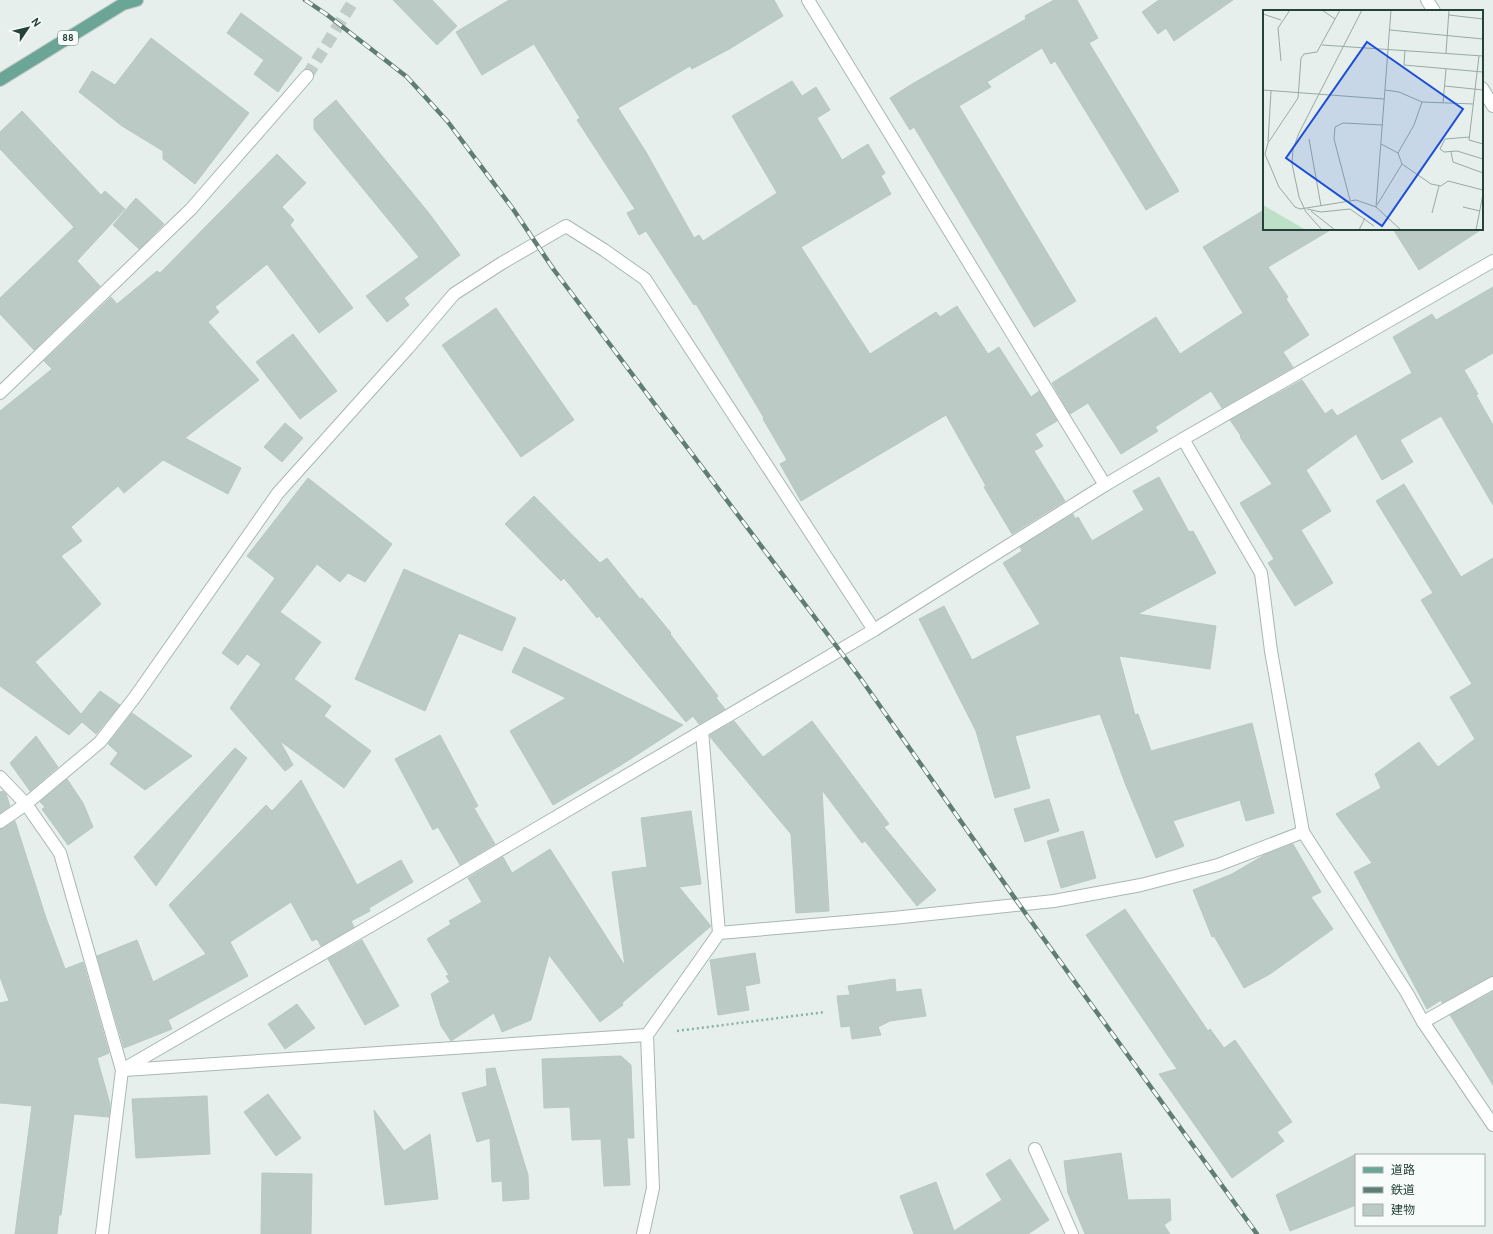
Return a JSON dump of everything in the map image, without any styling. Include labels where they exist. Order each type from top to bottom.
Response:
[{"type":"main road","name":"88","points":[[0,80],[123,4],[137,0]]},
{"type":"street","points":[[808,0],[1105,485]]},
{"type":"street","points":[[1427,0],[1433,10]]},
{"type":"street","points":[[0,393],[191,209],[308,76]]},
{"type":"street","points":[[1483,90],[1493,106]]},
{"type":"street","points":[[0,822],[26,804],[100,742],[135,697],[278,493],[403,354],[454,294],[502,263],[566,226],[604,250],[644,279],[874,630]]},
{"type":"street","points":[[122,1070],[874,630],[1105,485],[1183,438],[1493,261]]},
{"type":"street","points":[[1183,438],[1261,573],[1271,651],[1304,832],[1407,993],[1423,1022],[1493,1125]]},
{"type":"street","points":[[643,1234],[653,1188],[647,1035],[719,933],[702,731]]},
{"type":"street","points":[[0,777],[26,804],[60,853],[122,1070],[102,1234]]},
{"type":"street","points":[[719,933],[892,918],[1054,901],[1141,885],[1218,865],[1304,832]]},
{"type":"street","points":[[1423,1022],[1493,983]]},
{"type":"street","points":[[122,1070],[647,1035]]},
{"type":"street","points":[[1035,1149],[1072,1234]]},
{"type":"path","points":[[647,1035],[825,1012]]},
{"type":"building","points":[[393,0],[432,0],[457,26],[437,45]]},
{"type":"building","points":[[509,0],[774,0],[783,16],[731,48],[692,69],[690,66],[618,108],[646,152],[694,238],[699,235],[703,241],[777,193],[732,116],[792,81],[802,96],[816,87],[830,110],[817,118],[842,160],[868,144],[885,173],[881,176],[891,194],[801,247],[870,354],[936,312],[940,317],[957,306],[988,354],[999,347],[1031,397],[1039,391],[1057,421],[1035,434],[1043,446],[1034,451],[1065,501],[1012,534],[984,487],[986,486],[946,415],[801,501],[780,464],[787,460],[763,419],[764,418],[696,304],[694,305],[646,231],[639,235],[627,213],[635,209],[577,120],[580,118],[534,44],[482,75],[456,32]]},
{"type":"building","points":[[1054,0],[1077,0],[1098,38],[1089,43],[1179,191],[1146,210],[1055,61],[1051,64],[1042,48],[987,82],[991,87],[959,106],[1076,301],[1034,327],[914,127],[910,130],[890,98],[1026,19],[1025,16]]},
{"type":"building","points":[[1159,0],[1233,0],[1174,41],[1166,28],[1158,34],[1142,12]]},
{"type":"building","points":[[241,13],[302,58],[278,92],[254,74],[264,60],[227,33]]},
{"type":"building","points":[[151,38],[249,113],[195,184],[163,159],[163,151],[122,126],[79,92],[92,71],[115,85]]},
{"type":"building","points":[[336,100],[428,212],[460,255],[404,298],[409,305],[387,322],[366,296],[419,257],[314,129],[314,119]]},
{"type":"building","points":[[22,111],[101,195],[105,191],[125,209],[77,261],[100,286],[34,350],[0,314],[0,298],[74,227],[0,149],[0,132]]},
{"type":"building","points":[[277,154],[306,183],[282,207],[294,220],[290,225],[353,308],[319,333],[267,264],[215,307],[219,312],[208,322],[259,380],[185,438],[241,468],[228,494],[163,460],[124,493],[118,486],[71,527],[82,541],[61,556],[101,604],[35,662],[81,714],[100,691],[120,705],[96,734],[82,722],[69,735],[0,686],[0,411],[52,369],[44,361],[111,297],[117,304],[157,271],[160,273]]},
{"type":"building","points":[[136,198],[164,224],[139,249],[113,225]]},
{"type":"building","points":[[1263,211],[1263,230],[1330,230],[1268,267],[1288,297],[1286,299],[1309,335],[1283,352],[1293,367],[1222,408],[1211,391],[1155,427],[1158,431],[1121,454],[1088,403],[1070,414],[1052,383],[1156,317],[1180,354],[1243,313],[1203,247]]},
{"type":"building","points":[[1394,230],[1480,230],[1419,270]]},
{"type":"building","points":[[1493,287],[1493,353],[1464,370],[1493,425],[1493,505],[1441,416],[1400,440],[1413,462],[1382,480],[1356,434],[1306,470],[1331,511],[1301,530],[1333,583],[1295,606],[1268,563],[1274,559],[1240,503],[1272,484],[1230,420],[1302,380],[1325,414],[1332,409],[1337,416],[1412,373],[1393,337],[1432,314],[1436,320]]},
{"type":"building","points":[[496,308],[574,420],[521,457],[442,345]]},
{"type":"building","points":[[293,334],[337,391],[300,419],[256,362]]},
{"type":"building","points":[[285,423],[303,438],[282,462],[264,447]]},
{"type":"building","points":[[1159,477],[1189,532],[1193,531],[1216,573],[1138,614],[1216,626],[1210,669],[1119,656],[1135,715],[1138,714],[1151,751],[1252,723],[1274,813],[1246,821],[1240,800],[1173,821],[1184,846],[1156,858],[1125,783],[1100,714],[1015,736],[1030,788],[995,798],[976,731],[919,619],[944,606],[972,660],[1040,624],[1003,563],[1022,551],[1020,547],[1073,514],[1075,519],[1078,517],[1092,541],[1144,510],[1133,491]]},
{"type":"building","points":[[308,478],[392,544],[365,582],[348,573],[340,582],[317,564],[280,612],[321,642],[294,679],[331,706],[324,716],[371,751],[344,788],[280,741],[293,765],[285,771],[230,708],[261,664],[247,654],[238,665],[222,653],[275,578],[247,556]]},
{"type":"building","points":[[1404,484],[1461,577],[1493,558],[1493,976],[1442,1003],[1441,1000],[1427,1009],[1354,872],[1372,863],[1336,814],[1381,788],[1375,774],[1419,742],[1438,767],[1475,739],[1450,697],[1472,684],[1421,600],[1433,593],[1376,501]]},
{"type":"building","points":[[534,496],[600,563],[607,558],[640,599],[642,598],[671,633],[670,634],[718,696],[716,698],[725,709],[699,724],[693,716],[686,722],[599,616],[597,618],[564,578],[561,581],[505,524]]},
{"type":"building","points":[[404,569],[516,618],[502,651],[459,633],[425,711],[355,679]]},
{"type":"building","points":[[524,647],[683,725],[621,765],[553,805],[510,731],[566,698],[512,672]]},
{"type":"building","points":[[132,713],[192,756],[145,790],[110,764],[118,753],[108,744]]},
{"type":"building","points":[[734,721],[763,757],[812,721],[889,824],[884,827],[936,890],[917,906],[865,841],[862,843],[822,790],[829,911],[796,913],[791,834],[710,737],[710,735]]},
{"type":"building","points":[[440,735],[478,806],[474,808],[495,844],[460,865],[438,827],[433,830],[395,759]]},
{"type":"building","points":[[36,736],[58,767],[30,791],[10,763]]},
{"type":"building","points":[[235,748],[247,758],[156,886],[134,857]]},
{"type":"building","points":[[67,779],[83,803],[93,827],[68,845],[42,809],[45,807],[40,802]]},
{"type":"building","points":[[301,780],[357,885],[401,860],[413,882],[369,908],[370,911],[351,921],[354,927],[321,946],[317,939],[312,941],[291,902],[230,942],[248,976],[168,1020],[172,1029],[124,1048],[97,956],[137,940],[153,982],[206,954],[169,905],[266,805],[272,811]]},
{"type":"building","points":[[3,791],[6,794],[10,806],[0,813],[0,792]]},
{"type":"building","points":[[1049,799],[1059,831],[1025,842],[1014,809]]},
{"type":"building","points":[[691,811],[701,884],[679,887],[711,926],[622,1003],[623,1005],[600,1022],[549,955],[531,1020],[502,1032],[494,1013],[451,1041],[441,1026],[431,994],[450,982],[446,976],[449,975],[427,939],[451,924],[449,921],[482,902],[468,878],[503,857],[512,873],[550,849],[625,966],[612,872],[647,867],[641,818]]},
{"type":"building","points":[[15,821],[46,918],[65,969],[83,962],[109,1053],[97,1058],[110,1104],[109,1117],[74,1114],[61,1215],[59,1215],[57,1234],[15,1234],[32,1106],[0,1103],[0,1003],[9,1001],[0,977],[0,829]]},
{"type":"building","points":[[1083,831],[1096,878],[1061,888],[1047,841]]},
{"type":"building","points":[[1293,844],[1321,892],[1311,897],[1333,929],[1270,974],[1244,988],[1214,936],[1212,937],[1193,890],[1232,874],[1266,854]]},
{"type":"building","points":[[1125,909],[1208,1031],[1210,1029],[1224,1048],[1235,1040],[1292,1122],[1277,1132],[1284,1141],[1232,1178],[1159,1074],[1177,1069],[1086,935]]},
{"type":"building","points":[[362,940],[399,1006],[365,1025],[328,959]]},
{"type":"building","points":[[755,953],[760,983],[745,986],[749,1010],[718,1015],[710,960]]},
{"type":"building","points":[[895,979],[896,992],[921,989],[926,1016],[890,1021],[878,1027],[881,1035],[852,1039],[850,1026],[841,1027],[837,996],[850,995],[848,986]]},
{"type":"building","points":[[1493,992],[1493,1085],[1450,1015]]},
{"type":"building","points":[[297,1004],[315,1028],[285,1049],[268,1024]]},
{"type":"building","points":[[621,1056],[631,1065],[634,1138],[627,1138],[630,1185],[604,1186],[601,1139],[572,1140],[570,1107],[544,1108],[542,1059]]},
{"type":"building","points":[[495,1068],[528,1175],[529,1199],[503,1201],[502,1181],[492,1182],[490,1138],[477,1142],[462,1093],[487,1086],[486,1069]]},
{"type":"building","points":[[268,1094],[301,1138],[276,1156],[244,1112]]},
{"type":"building","points":[[207,1096],[210,1154],[136,1158],[132,1099]]},
{"type":"building","points":[[374,1110],[404,1151],[430,1134],[438,1199],[385,1205]]},
{"type":"building","points":[[1121,1153],[1128,1200],[1170,1199],[1171,1220],[1164,1225],[1170,1234],[1085,1234],[1068,1193],[1064,1161]]},
{"type":"building","points":[[1355,1155],[1355,1205],[1290,1231],[1276,1195]]},
{"type":"building","points":[[1010,1159],[1049,1220],[1028,1234],[914,1234],[900,1196],[936,1182],[954,1231],[1002,1200],[986,1174]]},
{"type":"building","points":[[262,1173],[312,1174],[311,1234],[261,1234]]},
{"type":"tunnel","points":[[307,76],[354,0]]},
{"type":"railway","points":[[305,0],[326,14],[407,77],[448,122],[513,209],[554,270],[861,679],[1028,917],[1257,1234]]}]
